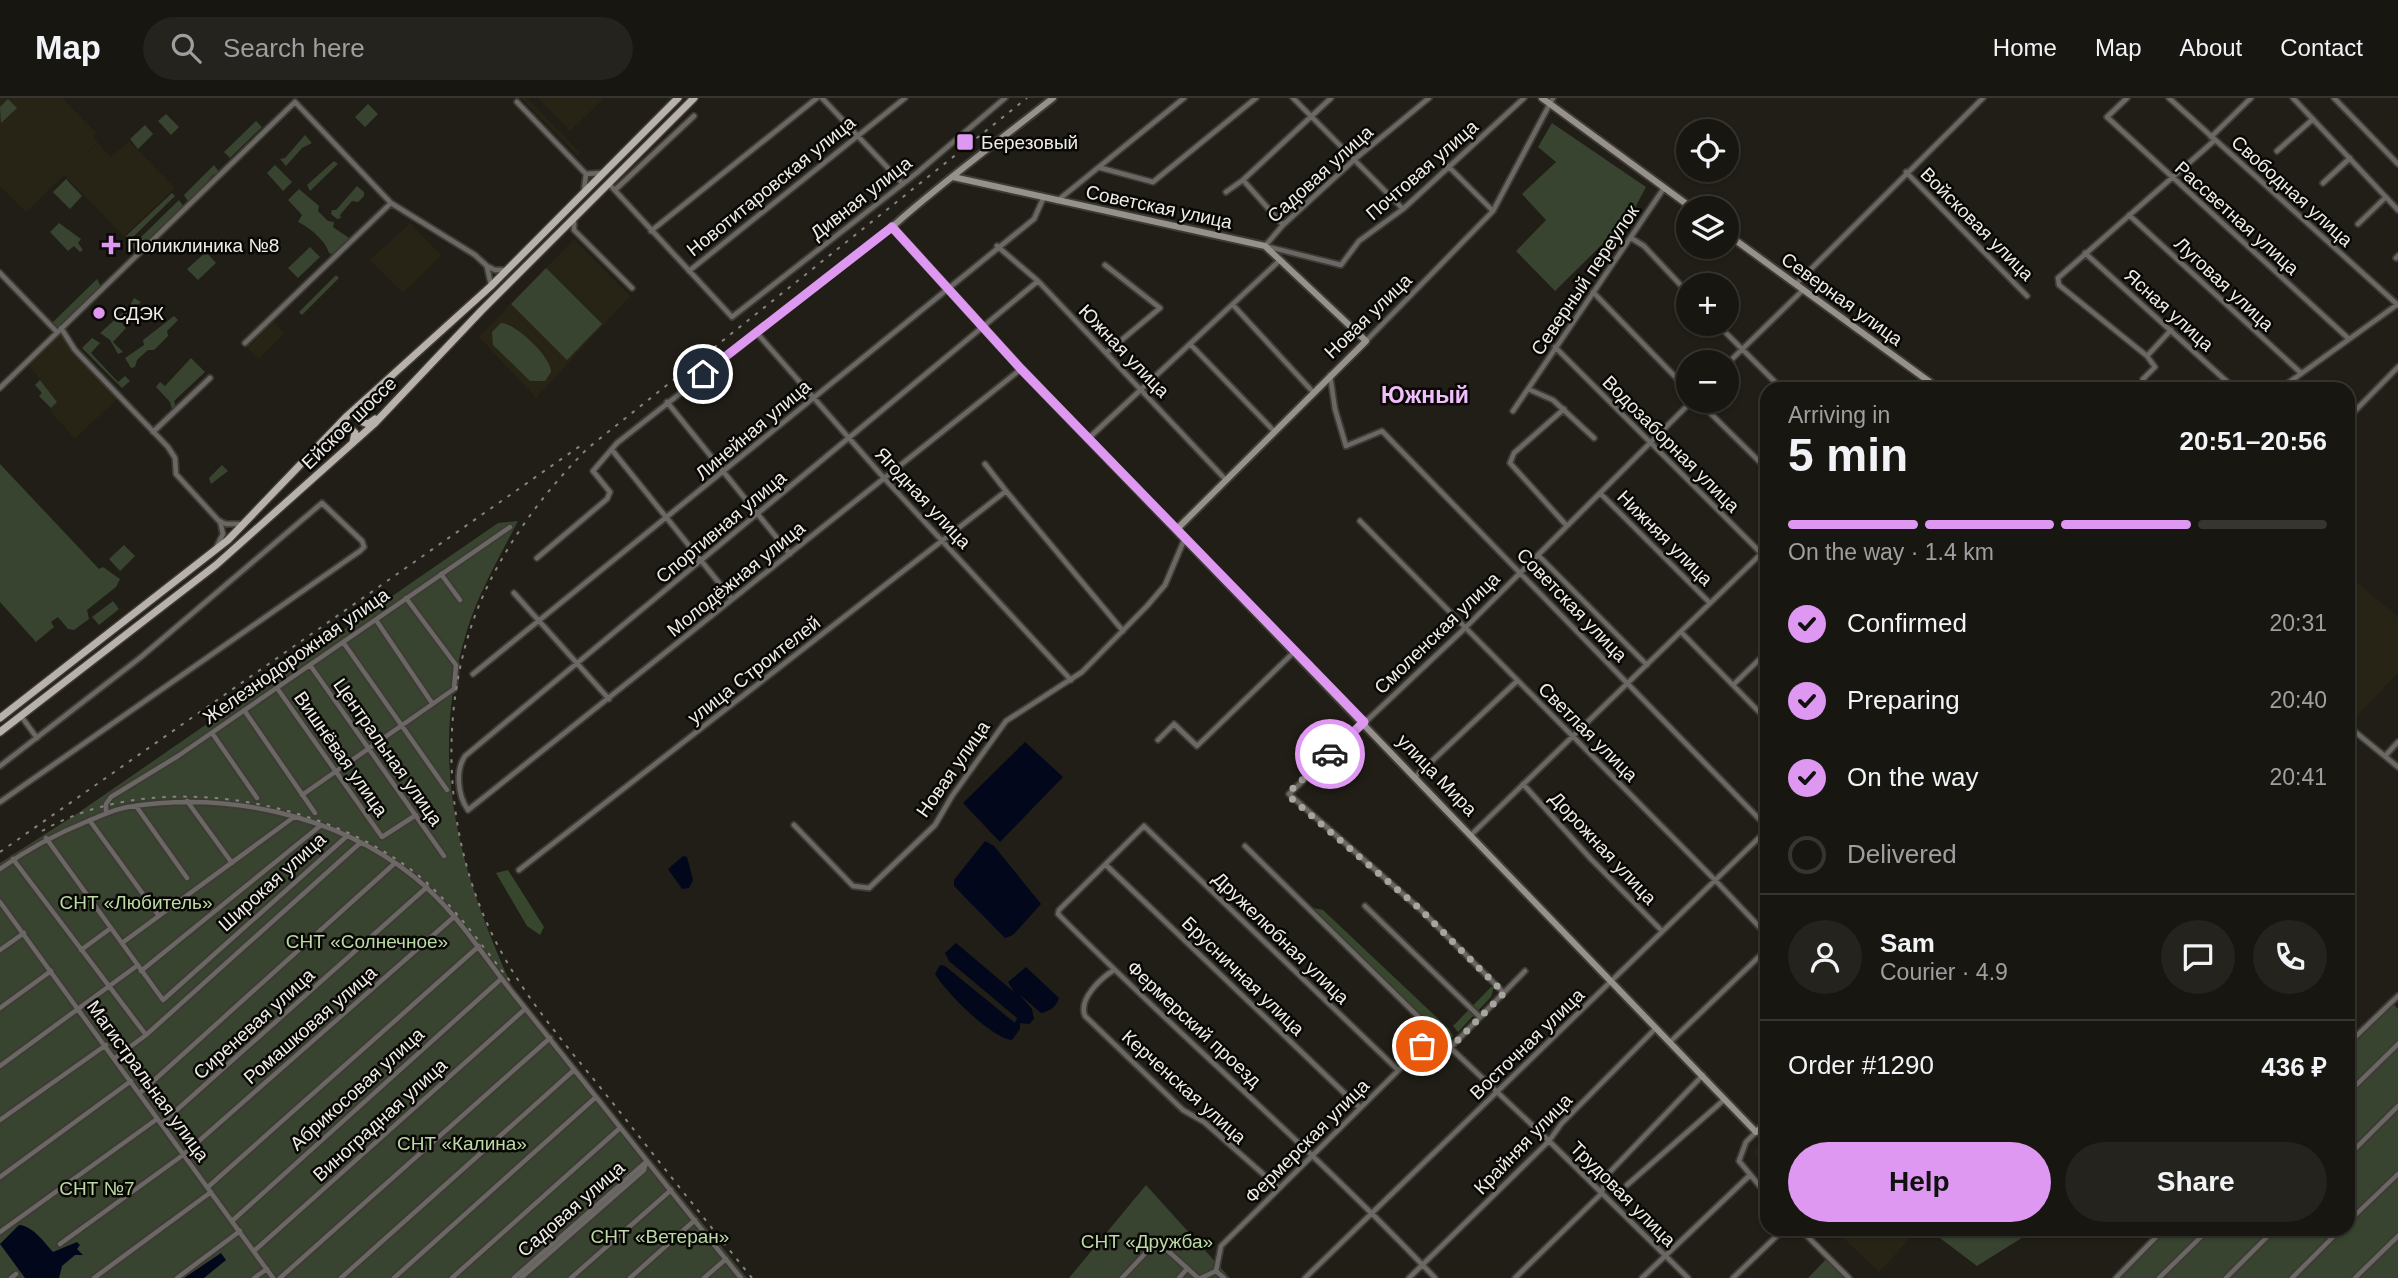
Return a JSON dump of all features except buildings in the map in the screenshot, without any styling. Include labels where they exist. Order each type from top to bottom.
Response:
[{"type":"main road","name":"Ейское шоссе","points":[[0,718],[214,552],[246,523],[318,446],[491,286],[678,98]]},
{"type":"main road","name":"Ейское шоссе","points":[[0,732],[216,565],[351,445],[691,101]]},
{"type":"main road","points":[[391,376],[359,411],[358,418],[362,423],[371,423],[407,390]]},
{"type":"main road","points":[[318,446],[347,426],[355,433],[351,445]]},
{"type":"street","points":[[651,231],[819,98],[902,183]]},
{"type":"street","name":"Новотитаровская улица","points":[[689,271],[905,98]]},
{"type":"street","name":"Дивная улица","points":[[689,271],[732,317],[1005,98]]},
{"type":"street","points":[[1037,98],[1044,106]]},
{"type":"street","points":[[537,558],[607,499],[610,492],[593,471],[626,435],[1053,98]]},
{"type":"street","points":[[1056,202],[1184,98]]},
{"type":"street","points":[[1101,168],[1153,183],[1256,98]]},
{"type":"street","points":[[1293,98],[1402,209]]},
{"type":"street","points":[[1226,192],[1243,180],[1331,98]]},
{"type":"street","name":"Садовая улица","points":[[1265,246],[1283,225],[1354,159],[1429,98]]},
{"type":"street","name":"Почтовая улица","points":[[1265,246],[1341,265],[1359,241],[1402,209],[1524,98]]},
{"type":"street","points":[[1542,98],[1551,101],[1676,197]]},
{"type":"street","points":[[1795,284],[1983,98]]},
{"type":"street","name":"Рассветная улица","points":[[2127,98],[2107,117],[2349,339]]},
{"type":"street","name":"Свободная улица","points":[[2169,98],[2398,305]]},
{"type":"street","points":[[2145,382],[2143,379],[2155,367],[2147,356],[2059,285],[2060,276],[2172,178],[2251,98]]},
{"type":"street","points":[[2293,98],[2398,210]]},
{"type":"street","points":[[2334,98],[2398,164]]},
{"type":"street","name":"Новая улица","points":[[1178,528],[1493,211],[1551,101]]},
{"type":"street","points":[[0,388],[295,102],[391,202],[475,255],[487,266],[495,270],[507,270]]},
{"type":"street","points":[[517,102],[586,174]]},
{"type":"street","points":[[615,190],[694,116]]},
{"type":"street","points":[[2277,151],[2313,119]]},
{"type":"street","points":[[2323,183],[2350,158]]},
{"type":"street","points":[[1448,166],[1493,211]]},
{"type":"street","points":[[586,174],[605,171]]},
{"type":"street","name":"Войсковая улица","points":[[1906,172],[2027,296]]},
{"type":"street","points":[[582,195],[586,174]]},
{"type":"street","name":"Советская улица","points":[[953,177],[1043,200],[1265,246]]},
{"type":"street","points":[[1243,180],[1283,225]]},
{"type":"street","points":[[609,184],[689,271]]},
{"type":"street","name":"Северный переулок","points":[[1513,411],[1664,188]]},
{"type":"street","points":[[2358,223],[2386,197]]},
{"type":"street","name":"Линейная улица","points":[[473,674],[669,518],[997,246],[1034,219],[1043,200]]},
{"type":"street","points":[[245,343],[391,202]]},
{"type":"street","name":"Луговая улица","points":[[2129,215],[2301,373]]},
{"type":"street","points":[[574,218],[574,230]]},
{"type":"street","name":"улица Мира","points":[[892,227],[1021,369],[1178,528],[1756,1132]]},
{"type":"street","points":[[563,230],[574,230],[632,288]]},
{"type":"street","points":[[1631,238],[1644,246],[1676,280]]},
{"type":"street","name":"Северная улица","points":[[1739,243],[1927,382]]},
{"type":"street","name":"Южная улица","points":[[997,246],[1038,281],[1226,480]]},
{"type":"street","points":[[1265,246],[1366,341]]},
{"type":"street","name":"Ясная улица","points":[[2085,253],[2227,382]]},
{"type":"street","points":[[1090,437],[1280,260]]},
{"type":"street","points":[[1105,265],[1160,308],[1105,353]]},
{"type":"street","points":[[487,266],[491,286]]},
{"type":"street","points":[[0,273],[59,330],[173,454],[177,476],[219,521],[227,525],[246,523]]},
{"type":"street","name":"Спортивная улица","points":[[468,810],[460,793],[462,760],[1038,281]]},
{"type":"street","points":[[1741,349],[1803,290]]},
{"type":"street","points":[[1593,292],[1676,378]]},
{"type":"street","points":[[1233,305],[1312,392]]},
{"type":"street","points":[[2289,382],[2398,305]]},
{"type":"street","points":[[2147,356],[2171,330]]},
{"type":"street","name":"Ягодная улица","points":[[756,332],[884,478],[1071,680]]},
{"type":"street","points":[[1729,336],[1775,382]]},
{"type":"street","points":[[1191,345],[1273,430]]},
{"type":"street","name":"Водозаборная улица","points":[[1555,347],[1760,552]]},
{"type":"street","points":[[2355,411],[2398,367]]},
{"type":"street","name":"Молодёжная улица","points":[[468,810],[1021,369]]},
{"type":"street","name":"Советская улица","points":[[1330,374],[1335,409],[1346,446],[1382,430],[1760,821]]},
{"type":"street","points":[[153,432],[210,378]]},
{"type":"street","points":[[1528,388],[1564,409],[1594,438]]},
{"type":"street","points":[[667,402],[790,554]]},
{"type":"street","points":[[1564,409],[1514,453],[1510,463],[1567,526]]},
{"type":"street","name":"Смоленская улица","points":[[1504,993],[1420,909],[1289,794],[1464,629],[1680,413]]},
{"type":"street","points":[[1710,413],[1760,462]]},
{"type":"street","points":[[612,450],[733,599]]},
{"type":"street","points":[[985,464],[1123,631]]},
{"type":"street","name":"улица Строителей","points":[[519,870],[1006,491]]},
{"type":"street","name":"Нижняя улица","points":[[1600,493],[1710,603]]},
{"type":"street","points":[[0,765],[141,657],[322,503],[362,541],[364,547],[360,551],[0,802]]},
{"type":"street","points":[[214,552],[223,534],[219,521]]},
{"type":"street","name":"Светлая улица","points":[[1360,521],[1760,927]]},
{"type":"street","name":"Железнодорожная улица","points":[[106,813],[106,804],[111,797],[212,733],[510,527]]},
{"type":"street","name":"Новая улица","points":[[794,825],[853,886],[869,888],[935,825],[952,796],[1006,721],[1071,680],[1123,631],[1165,585],[1185,537]]},
{"type":"street","points":[[1472,834],[1760,554]]},
{"type":"street","name":"Советская улица","points":[[1538,555],[1647,664]]},
{"type":"street","points":[[441,574],[460,600]]},
{"type":"street","points":[[514,593],[609,699]]},
{"type":"street","points":[[302,795],[454,689],[456,665],[407,598]]},
{"type":"street","points":[[376,620],[432,704]]},
{"type":"street","points":[[1682,632],[1760,713]]},
{"type":"street","points":[[342,642],[447,790]]},
{"type":"street","points":[[1158,740],[1174,724],[1197,746],[1294,652]]},
{"type":"street","points":[[1733,685],[1760,659]]},
{"type":"street","name":"Центральная улица","points":[[310,665],[444,856]]},
{"type":"street","points":[[1416,776],[1517,682]]},
{"type":"street","name":"Вишнёвая улица","points":[[277,688],[382,837],[416,815]]},
{"type":"street","points":[[244,710],[315,813]]},
{"type":"street","points":[[21,716],[37,738]]},
{"type":"street","points":[[2355,731],[2398,767]]},
{"type":"street","points":[[212,733],[257,798]]},
{"type":"street","points":[[2386,755],[2398,742]]},
{"type":"street","name":"Дорожная улица","points":[[1523,784],[1591,859],[1662,931]]},
{"type":"street","points":[[186,801],[232,863]]},
{"type":"street","name":"Широкая улица","points":[[0,869],[46,838],[106,813],[136,806],[186,801],[260,808],[321,825],[347,836],[163,1000],[140,968]]},
{"type":"street","points":[[136,806],[187,878]]},
{"type":"street","points":[[121,943],[294,817]]},
{"type":"street","points":[[90,821],[159,916]]},
{"type":"street","points":[[0,1066],[140,968],[321,825]]},
{"type":"street","name":"Дружелюбная улица","points":[[1106,865],[1144,826],[1398,1070]]},
{"type":"street","points":[[347,836],[395,863],[427,887],[455,916],[501,979],[741,1278]]},
{"type":"street","name":"Восточная улица","points":[[1305,1278],[1760,837]]},
{"type":"street","points":[[46,838],[140,968]]},
{"type":"street","points":[[115,1058],[146,1035],[360,843]]},
{"type":"street","points":[[1245,846],[1448,1046],[1525,971]]},
{"type":"street","points":[[13,859],[146,1035]]},
{"type":"street","points":[[139,1093],[395,863]]},
{"type":"street","name":"Фермерский проезд","points":[[1106,865],[1058,914],[1114,970],[1312,1153],[1435,1278]]},
{"type":"street","name":"Брусничная улица","points":[[1106,865],[1360,1108]]},
{"type":"street","name":"Сиреневая улица","points":[[0,1232],[159,1122],[427,887]]},
{"type":"street","name":"Магистральная улица","points":[[0,902],[273,1278]]},
{"type":"street","points":[[1365,906],[1480,1017]]},
{"type":"street","name":"Ромашковая улица","points":[[60,1244],[183,1155],[455,916]]},
{"type":"street","points":[[81,950],[111,929]]},
{"type":"street","points":[[0,950],[24,933]]},
{"type":"street","points":[[94,1278],[209,1189],[479,946]]},
{"type":"street","points":[[1671,1042],[1760,956]]},
{"type":"street","name":"Керченская улица","points":[[1114,970],[1089,994],[1083,1008],[1085,1016],[1183,1110],[1204,1122],[1279,1188]]},
{"type":"street","points":[[0,1008],[51,971]]},
{"type":"street","name":"Абрикосовая улица","points":[[232,1221],[501,979]]},
{"type":"street","points":[[2355,1037],[2398,996]]},
{"type":"street","name":"Виноградная улица","points":[[254,1251],[525,1009]]},
{"type":"street","name":"Крайняя улица","points":[[1409,1278],[1549,1141],[1561,1124],[1657,1028]]},
{"type":"street","name":"Фермерская улица","points":[[1216,1271],[1221,1246],[1398,1070],[1431,1039],[1439,1037]]},
{"type":"street","points":[[280,1278],[550,1038]]},
{"type":"street","points":[[2355,1086],[2398,1044]]},
{"type":"street","points":[[0,1121],[106,1045]]},
{"type":"street","name":"Трудовая улица","points":[[1448,1046],[1688,1278]]},
{"type":"street","points":[[341,1278],[574,1070]]},
{"type":"street","points":[[1515,1278],[1601,1195],[1608,1174],[1703,1075]]},
{"type":"street","points":[[0,1177],[131,1081]]},
{"type":"street","points":[[394,1278],[596,1097]]},
{"type":"street","points":[[1627,1185],[1725,1099]]},
{"type":"street","points":[[2355,1149],[2398,1107]]},
{"type":"street","points":[[452,1278],[620,1128]]},
{"type":"street","points":[[1760,1129],[1745,1142],[1739,1156],[1749,1176],[1760,1188]]},
{"type":"street","points":[[521,1278],[644,1170],[646,1162]]},
{"type":"street","name":"Садовая улица","points":[[514,1278],[646,1162]]},
{"type":"street","points":[[2355,1215],[2398,1174]]},
{"type":"street","points":[[1642,1278],[1749,1176]]},
{"type":"street","points":[[571,1278],[671,1190]]},
{"type":"street","points":[[630,1278],[695,1220]]},
{"type":"street","points":[[177,1278],[240,1231]]},
{"type":"street","points":[[1732,1278],[1777,1236]]},
{"type":"street","points":[[1807,1236],[1849,1278]]},
{"type":"street","points":[[2116,1278],[2157,1236]]},
{"type":"street","points":[[2159,1278],[2202,1236]]},
{"type":"street","points":[[2226,1278],[2268,1236]]},
{"type":"street","points":[[2292,1278],[2334,1236]]},
{"type":"street","points":[[2355,1278],[2398,1236]]},
{"type":"street","points":[[1122,1278],[1157,1241],[1186,1270],[1200,1278],[1216,1271],[1223,1278]]},
{"type":"street","points":[[704,1278],[726,1259]]},
{"type":"street","points":[[254,1278],[267,1269]]},
{"type":"street","points":[[1179,1278],[1186,1270]]},
{"type":"shaded area","points":[[0,98],[62,98],[96,133],[93,136],[98,142],[84,156],[98,143],[111,157],[129,141],[175,188],[124,236],[64,175],[26,212],[0,186]]},
{"type":"shaded area","points":[[521,98],[527,98],[580,153],[577,155]]},
{"type":"shaded area","points":[[538,98],[604,98],[570,131]]},
{"type":"shaded area","points":[[410,223],[441,255],[403,293],[370,260]]},
{"type":"shaded area","points":[[574,239],[630,296],[536,398],[479,337]]},
{"type":"shaded area","points":[[273,322],[284,333],[259,359],[247,347]]},
{"type":"shaded area","points":[[61,334],[118,398],[75,439],[49,410],[57,402],[29,365]]},
{"type":"shaded area","points":[[2355,581],[2398,617],[2398,673],[2355,718]]},
{"type":"shaded area","points":[[1760,1144],[1760,1159],[1753,1152]]},
{"type":"shaded area","points":[[1841,1236],[1912,1236],[1879,1272]]},
{"type":"green space","points":[[8,99],[17,108],[1,123],[0,107]]},
{"type":"green space","points":[[368,104],[378,114],[365,127],[355,117]]},
{"type":"green space","points":[[166,114],[179,127],[171,135],[158,121]]},
{"type":"green space","points":[[256,121],[262,127],[230,158],[224,152]]},
{"type":"green space","points":[[1552,123],[1646,187],[1630,217],[1555,291],[1516,251],[1546,220],[1522,194],[1556,162],[1538,147]]},
{"type":"green space","points":[[145,125],[153,134],[138,149],[130,139]]},
{"type":"green space","points":[[305,135],[312,143],[302,148],[286,166],[280,159],[285,158]]},
{"type":"green space","points":[[334,161],[338,164],[310,191],[307,185]]},
{"type":"green space","points":[[214,165],[220,173],[213,175],[189,203],[184,195]]},
{"type":"green space","points":[[275,165],[292,182],[283,191],[267,173]]},
{"type":"green space","points":[[66,179],[82,196],[70,209],[53,192]]},
{"type":"green space","points":[[357,186],[364,192],[364,196],[358,202],[352,201],[340,215],[341,218],[337,219],[331,214],[332,210],[336,210]]},
{"type":"green space","points":[[299,189],[319,206],[318,211],[328,221],[334,222],[333,227],[349,238],[334,255],[329,253],[316,235],[298,222],[302,215],[288,200]]},
{"type":"green space","points":[[172,193],[175,196],[129,241],[126,236]]},
{"type":"green space","points":[[179,200],[184,207],[137,252],[129,244],[137,241]]},
{"type":"green space","points":[[59,223],[81,239],[78,243],[83,250],[80,252],[74,246],[68,251],[50,232]]},
{"type":"green space","points":[[310,247],[320,257],[298,278],[288,268]]},
{"type":"green space","points":[[206,252],[216,263],[198,280],[187,269]]},
{"type":"green space","points":[[546,268],[602,324],[567,360],[511,304]]},
{"type":"green space","points":[[336,275],[339,278],[302,315],[299,312]]},
{"type":"green space","points":[[97,279],[101,287],[61,326],[55,328],[52,323]]},
{"type":"green space","points":[[134,298],[141,302],[121,322],[126,328],[113,342],[123,352],[118,354],[110,340],[100,333],[129,307]]},
{"type":"green space","points":[[174,316],[178,320],[167,331],[168,336],[154,350],[148,350],[137,360],[135,367],[131,368],[125,358],[144,345],[143,340]]},
{"type":"green space","points":[[501,323],[524,335],[540,350],[551,372],[545,381],[530,381],[493,345],[492,332]]},
{"type":"green space","points":[[92,338],[100,343],[91,353],[118,382],[125,376],[130,381],[122,388],[82,348]]},
{"type":"green space","points":[[191,358],[205,372],[174,401],[176,407],[172,409],[170,402],[156,387],[160,382],[165,386]]},
{"type":"green space","points":[[40,380],[57,402],[51,408],[39,396],[42,393],[35,385]]},
{"type":"green space","points":[[0,464],[99,569],[103,567],[120,579],[116,587],[87,610],[89,619],[74,630],[68,629],[58,617],[51,622],[54,627],[36,642],[0,602]]},
{"type":"green space","points":[[222,465],[228,471],[211,484],[209,478]]},
{"type":"green space","points":[[518,521],[473,613],[456,676],[450,723],[450,768],[464,857],[478,902],[514,991],[747,1278],[0,1278],[0,863],[78,813],[498,523]]},
{"type":"green space","points":[[124,545],[135,556],[120,571],[109,559]]},
{"type":"green space","points":[[113,601],[119,609],[99,625],[92,617]]},
{"type":"green space","points":[[508,870],[544,927],[540,935],[527,926],[496,873]]},
{"type":"green space","points":[[1313,908],[1323,910],[1449,1029],[1453,1036],[1450,1040],[1425,1020]]},
{"type":"green space","points":[[1494,987],[1491,997],[1458,1032],[1453,1026]]},
{"type":"green space","points":[[2389,999],[2398,1009],[2398,1278],[2115,1278],[2157,1236],[2355,1236],[2355,1034]]},
{"type":"green space","name":"СНТ «Дружба»","points":[[1146,1185],[1230,1278],[1069,1278]]},
{"type":"green space","points":[[1937,1236],[2025,1236],[1977,1266]]},
{"type":"green space","points":[[1830,1255],[1854,1278],[1808,1278]]},
{"type":"water","points":[[1025,742],[1063,777],[1000,842],[963,803]]},
{"type":"water","points":[[985,841],[994,846],[1041,904],[1013,935],[1005,938],[954,886],[954,880]]},
{"type":"water","points":[[683,856],[687,857],[693,880],[689,888],[682,889],[668,869]]},
{"type":"water","points":[[956,943],[1014,992],[1008,982],[1026,967],[1059,998],[1056,1004],[1041,1013],[1019,994],[1032,1009],[1034,1019],[1029,1024],[1020,1023],[1020,1029],[1012,1040],[993,1031],[959,1002],[935,974],[940,965],[945,966],[1015,1023],[1017,1018],[949,961],[945,953]]},
{"type":"water","points":[[19,1225],[34,1231],[53,1252],[77,1242],[80,1245],[77,1249],[83,1255],[75,1255],[62,1266],[59,1278],[25,1278],[0,1244]]},
{"type":"water","points":[[221,1253],[226,1260],[204,1278],[184,1278]]},
{"type":"railway","points":[[752,1278],[546,1020],[519,982],[496,942],[477,900],[464,855],[455,808],[453,713],[460,667],[473,622],[491,579],[511,543],[534,510],[588,448],[1027,98]]},
{"type":"railway","points":[[0,852],[580,446]]},
{"type":"railway","points":[[42,831],[84,812],[131,801],[179,797],[228,799],[277,808],[324,823],[367,842],[421,878],[462,920],[510,981]]},
{"type":"way so far","points":[[1330,754],[1291,790],[1291,798],[1420,909],[1504,993],[1450,1048],[1439,1037],[1422,1046]]},
{"type":"place","name":"Березовый","points":[[965,142]]},
{"type":"place","name":"Поликлиника №8","points":[[111,245]]},
{"type":"place","name":"СДЭК","points":[[99,313]]},
{"type":"district","name":"Южный","points":[[1425,395]]},
{"type":"route","points":[[703,374],[892,227],[1021,369],[1364,722],[1330,754]]},
{"type":"park label","name":"СНТ «Любитель»","points":[[136,902]]},
{"type":"park label","name":"СНТ «Солнечное»","points":[[367,941]]},
{"type":"park label","name":"СНТ «Калина»","points":[[462,1143]]},
{"type":"park label","name":"СНТ №7","points":[[97,1188]]},
{"type":"park label","name":"СНТ «Ветеран»","points":[[660,1236]]}]
